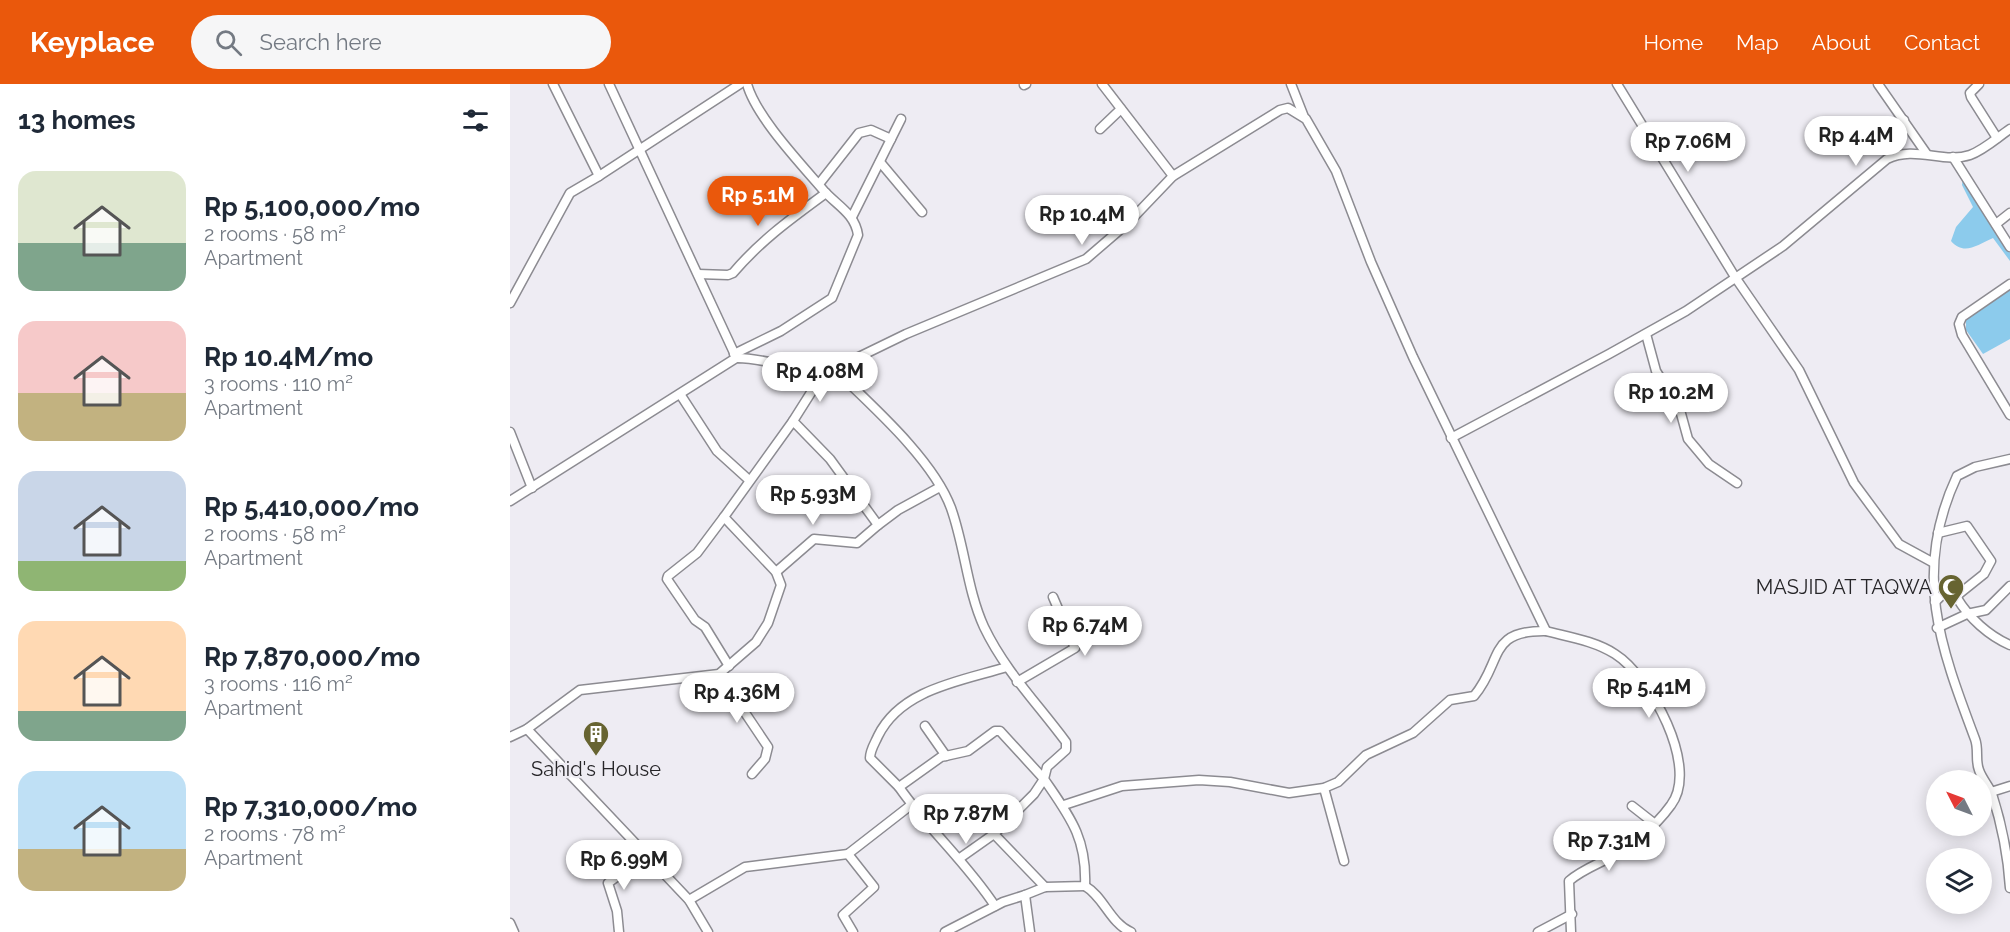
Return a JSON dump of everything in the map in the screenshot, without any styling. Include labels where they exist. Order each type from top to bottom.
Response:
[{"type":"street","points":[[553,84],[599,176]]},
{"type":"street","points":[[609,84],[735,356]]},
{"type":"street","points":[[510,303],[570,193],[640,151],[740,84]]},
{"type":"street","points":[[510,501],[680,394],[735,356],[781,331],[832,298],[858,234],[852,217],[826,192],[760,112],[747,84]]},
{"type":"street","points":[[1102,84],[1173,176]]},
{"type":"street","points":[[1291,84],[1298,96],[1304,117],[1336,171],[1371,262],[1451,438],[1546,631]]},
{"type":"street","points":[[1617,84],[1735,277],[1799,370],[1854,483],[1899,544],[1932,562]]},
{"type":"street","points":[[1878,84],[1926,153]]},
{"type":"street","points":[[1979,84],[1970,93],[1971,97],[1997,138]]},
{"type":"street","points":[[735,356],[770,360],[824,372],[906,334],[1086,259],[1102,249],[1173,176],[1272,114],[1288,108],[1298,96]]},
{"type":"street","points":[[1288,108],[1304,117]]},
{"type":"street","points":[[1100,129],[1121,109]]},
{"type":"street","points":[[852,217],[901,119]]},
{"type":"street","points":[[1875,146],[1904,120]]},
{"type":"street","points":[[1451,438],[1646,334],[1783,246],[1887,159],[1899,154],[1926,153],[1953,157],[1972,154],[2010,129]]},
{"type":"street","points":[[819,184],[859,133],[871,130],[891,139]]},
{"type":"street","points":[[1953,157],[2010,248]]},
{"type":"street","points":[[880,162],[922,212]]},
{"type":"street","points":[[698,274],[728,275],[733,273],[776,229],[826,192]]},
{"type":"street","points":[[1996,224],[2010,213]]},
{"type":"street","points":[[2010,284],[1962,317],[1959,324],[1962,335],[2010,415]]},
{"type":"street","points":[[1646,334],[1656,371],[1680,410],[1688,439],[1709,464],[1737,483]]},
{"type":"street","points":[[834,369],[900,434],[940,487],[951,509],[980,617],[1017,682],[1066,742],[1066,750],[1047,766],[1044,779],[1034,794],[994,834],[960,858]]},
{"type":"street","points":[[729,666],[705,627],[699,625],[695,620],[667,579],[697,553],[794,420],[824,372]]},
{"type":"street","points":[[680,394],[717,451],[749,480]]},
{"type":"street","points":[[794,420],[830,459],[878,525]]},
{"type":"street","points":[[510,432],[531,488]]},
{"type":"street","points":[[1979,770],[1977,745],[1961,706],[1937,628],[1932,562],[1946,500],[1957,476],[1975,467],[2010,459]]},
{"type":"street","points":[[776,572],[814,539],[857,543],[898,510],[940,487]]},
{"type":"street","points":[[510,736],[527,729],[588,687],[619,686],[719,674],[756,642],[768,623],[781,585],[776,572],[724,517]]},
{"type":"street","points":[[1935,602],[1942,594],[1957,596],[1984,574],[1991,561],[1967,526],[1938,532]]},
{"type":"street","points":[[1937,628],[1967,614],[1986,610],[2010,586]]},
{"type":"street","points":[[1957,596],[1967,614],[2010,645]]},
{"type":"street","points":[[1017,682],[1075,648],[1053,597]]},
{"type":"street","points":[[1064,805],[1122,786],[1199,780],[1230,782],[1289,793],[1324,788],[1338,782],[1366,754],[1413,733],[1450,700],[1474,696],[1502,645],[1511,637],[1526,632],[1546,631],[1578,639],[1614,653],[1633,670],[1651,695],[1677,747],[1682,772],[1678,794],[1655,824],[1631,845],[1571,878],[1568,885],[1572,914],[1571,932]]},
{"type":"street","points":[[995,906],[960,858],[870,758],[885,722],[909,701],[950,684],[1007,667]]},
{"type":"street","points":[[719,674],[768,747],[765,759],[752,774]]},
{"type":"street","points":[[925,726],[946,756]]},
{"type":"street","points":[[527,729],[689,900],[708,932]]},
{"type":"street","points":[[898,787],[946,756],[968,751],[998,731],[1044,779],[1064,805],[1078,832],[1083,849],[1086,863],[1085,886]]},
{"type":"street","points":[[1992,792],[2010,786]]},
{"type":"street","points":[[1324,788],[1344,861]]},
{"type":"street","points":[[1992,796],[2009,866],[2010,888]]},
{"type":"street","points":[[689,900],[745,867],[848,854],[911,805]]},
{"type":"street","points":[[1632,806],[1655,824]]},
{"type":"street","points":[[936,832],[957,813]]},
{"type":"street","points":[[994,834],[1045,887]]},
{"type":"street","points":[[848,854],[874,887],[843,915],[853,932]]},
{"type":"street","points":[[619,932],[617,911],[608,883],[647,855]]},
{"type":"street","points":[[946,932],[995,906],[1045,887],[1085,886],[1104,903],[1121,927],[1131,932]]},
{"type":"street","points":[[1025,895],[1030,932]]},
{"type":"street","points":[[1538,932],[1572,914]]},
{"type":"street","points":[[510,923],[513,932]]},
{"type":"water","points":[[1963,177],[2010,253],[2010,261],[1993,238],[1971,248],[1961,248],[1951,241],[1956,227],[1973,207],[1962,185]]},
{"type":"water","points":[[2010,290],[2010,339],[1983,354],[1966,330],[1966,319]]},
{"type":"place","name":"MASJID AT TAQWA","points":[[1951,610]]},
{"type":"place","name":"Sahid's House","points":[[596,757]]}]
